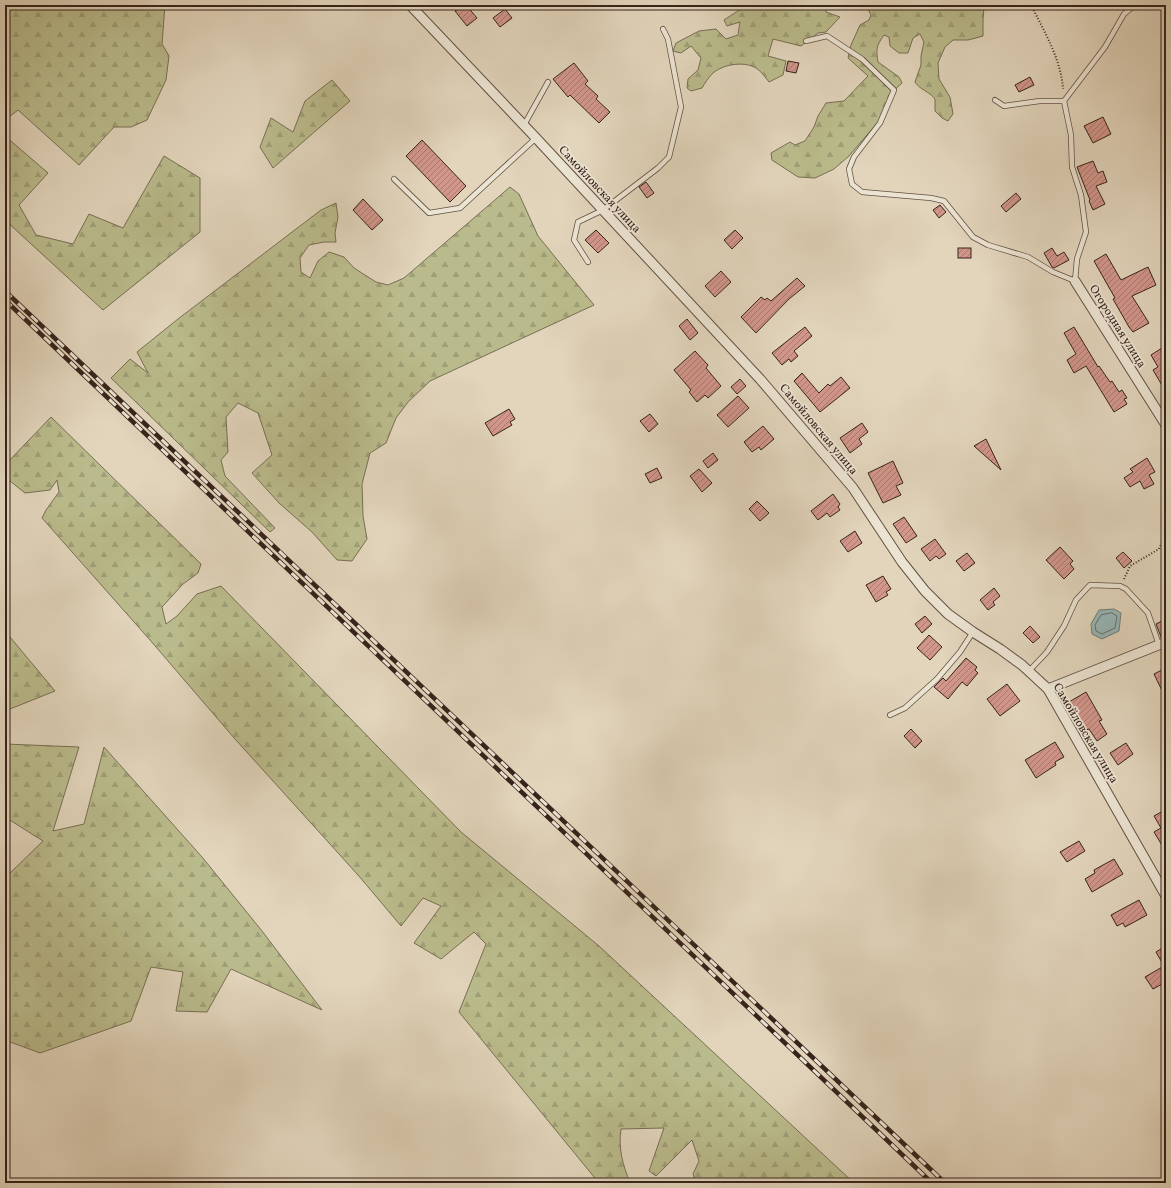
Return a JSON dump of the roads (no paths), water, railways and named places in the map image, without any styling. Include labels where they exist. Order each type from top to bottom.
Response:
[{"type":"street","name":"Самойловская улица","points":[[410,5],[524,125],[760,379],[853,488],[902,562],[925,591],[948,614],[1000,649],[1048,689],[1166,896]]},
{"type":"street","name":"Огородная улица","points":[[1076,281],[1166,425]]},
{"type":"street","points":[[1048,689],[1162,643]]},
{"type":"lane","points":[[806,41],[826,36],[862,59],[894,90],[880,123],[854,157],[849,169],[852,184],[862,192],[932,198],[944,201],[973,237],[988,245],[1028,257],[1053,272],[1076,281],[1077,260],[1086,232],[1081,195],[1072,167],[1071,135],[1064,102],[1105,47],[1124,14],[1135,5]]},
{"type":"lane","points":[[588,262],[574,240],[578,222],[603,210],[658,168],[669,157],[680,107],[668,38],[663,29]]},
{"type":"lane","points":[[524,125],[548,82]]},
{"type":"lane","points":[[995,100],[1004,106],[1040,101],[1064,102]]},
{"type":"lane","points":[[394,179],[429,214],[460,208],[536,138]]},
{"type":"lane","points":[[1029,672],[1047,652],[1064,626],[1076,600],[1090,585],[1120,586],[1126,589],[1148,614],[1162,643]]},
{"type":"lane","points":[[890,714],[905,708],[937,679],[960,652],[973,632]]},
{"type":"water","points":[[1114,609],[1121,613],[1119,631],[1102,639],[1092,634],[1091,624],[1099,610]]},
{"type":"railway","points":[[5,291],[945,1183]]},
{"type":"railway","points":[[5,300],[932,1183]]}]
